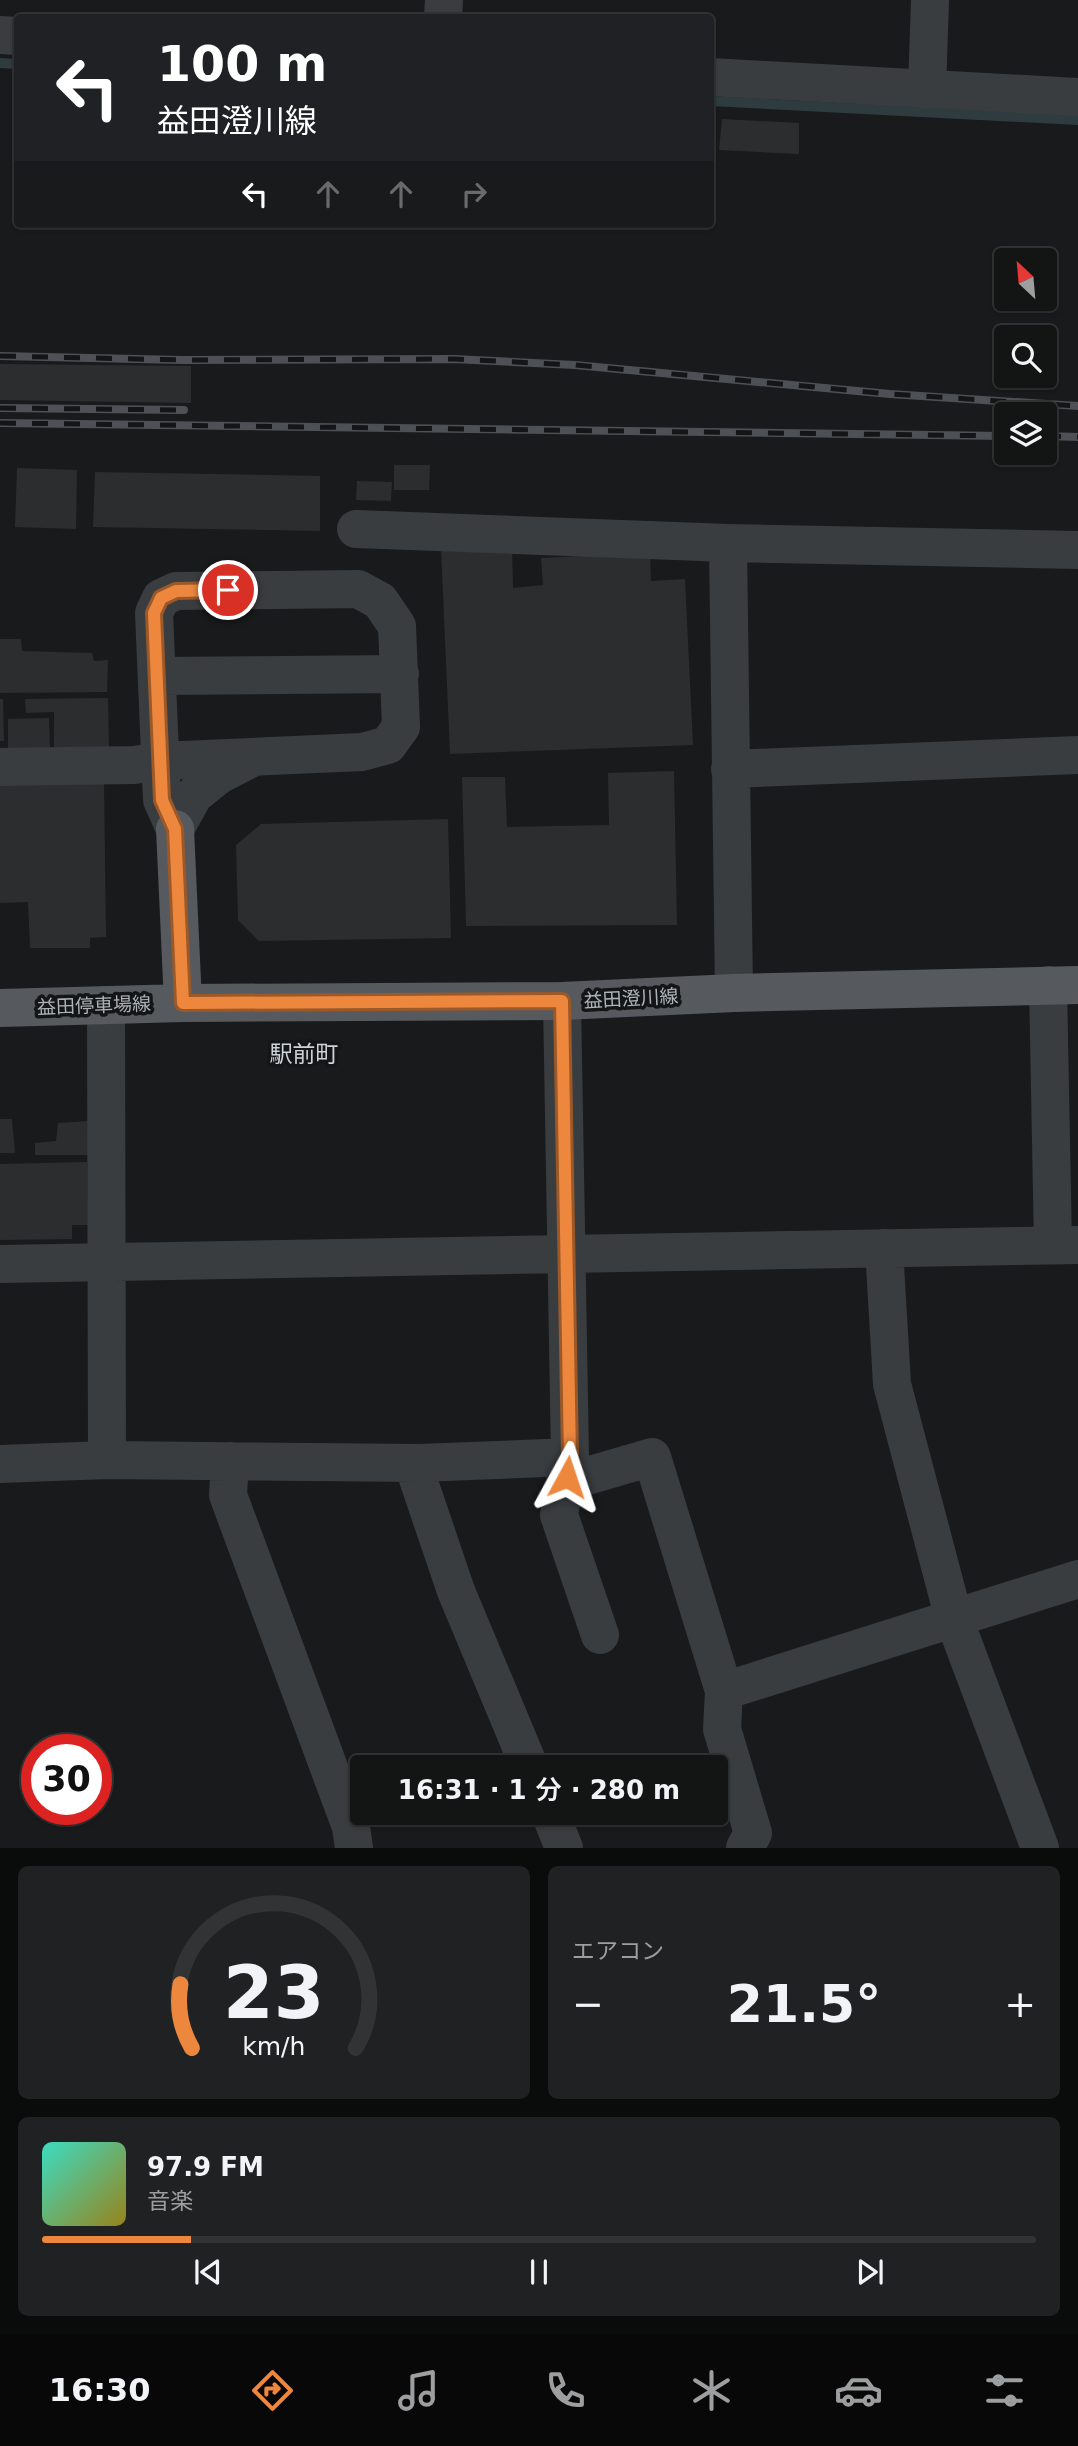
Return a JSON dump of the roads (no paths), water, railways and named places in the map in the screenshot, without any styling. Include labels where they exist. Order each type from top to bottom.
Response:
[{"type":"main road","points":[[175,829],[183,1003]]},
{"type":"main road","name":"益田澄川線","points":[[183,1003],[562,1001],[734,993],[1063,985]]},
{"type":"main road","name":"益田停車場線","points":[[0,1008],[183,1003]]},
{"type":"street","points":[[927,90],[930,0]]},
{"type":"street","points":[[714,77],[1078,97]]},
{"type":"street","points":[[356,529],[728,543],[1078,550]]},
{"type":"street","points":[[728,543],[734,993]]},
{"type":"street","points":[[0,767],[134,765],[160,761],[362,752],[388,746],[401,727],[400,674],[397,626],[380,601],[358,589],[176,591],[161,598],[154,613],[160,761],[162,800],[175,829]]},
{"type":"street","points":[[157,676],[400,674]]},
{"type":"street","points":[[730,769],[1078,755]]},
{"type":"street","points":[[175,829],[194,795],[219,775],[255,756]]},
{"type":"street","points":[[0,1264],[1065,1245],[1063,985]]},
{"type":"street","points":[[562,1001],[568,1467],[559,1515],[600,1635]]},
{"type":"street","points":[[106,1005],[107,1460]]},
{"type":"street","points":[[884,1248],[892,1384],[954,1619],[1040,1847]]},
{"type":"street","points":[[0,1464],[107,1460],[568,1467],[587,1476],[652,1457],[724,1691],[722,1729],[753,1833],[745,1847]]},
{"type":"street","points":[[230,1461],[228,1495],[351,1827],[355,1847]]},
{"type":"street","points":[[420,1464],[418,1479],[456,1591],[525,1755]]},
{"type":"street","points":[[724,1691],[1078,1579]]},
{"type":"street","points":[[555,1825],[564,1847]]},
{"type":"waterway","points":[[0,63],[14,64]]},
{"type":"waterway","points":[[714,101],[1078,120]]},
{"type":"railway","points":[[0,356],[182,360],[454,359],[575,365],[890,394],[1078,406]]},
{"type":"railway","points":[[0,408],[184,410]]},
{"type":"railway","points":[[0,423],[994,436]]},
{"type":"railway","points":[[1057,436],[1078,437]]},
{"type":"district","name":"駅前町","points":[[304,1054]]}]
